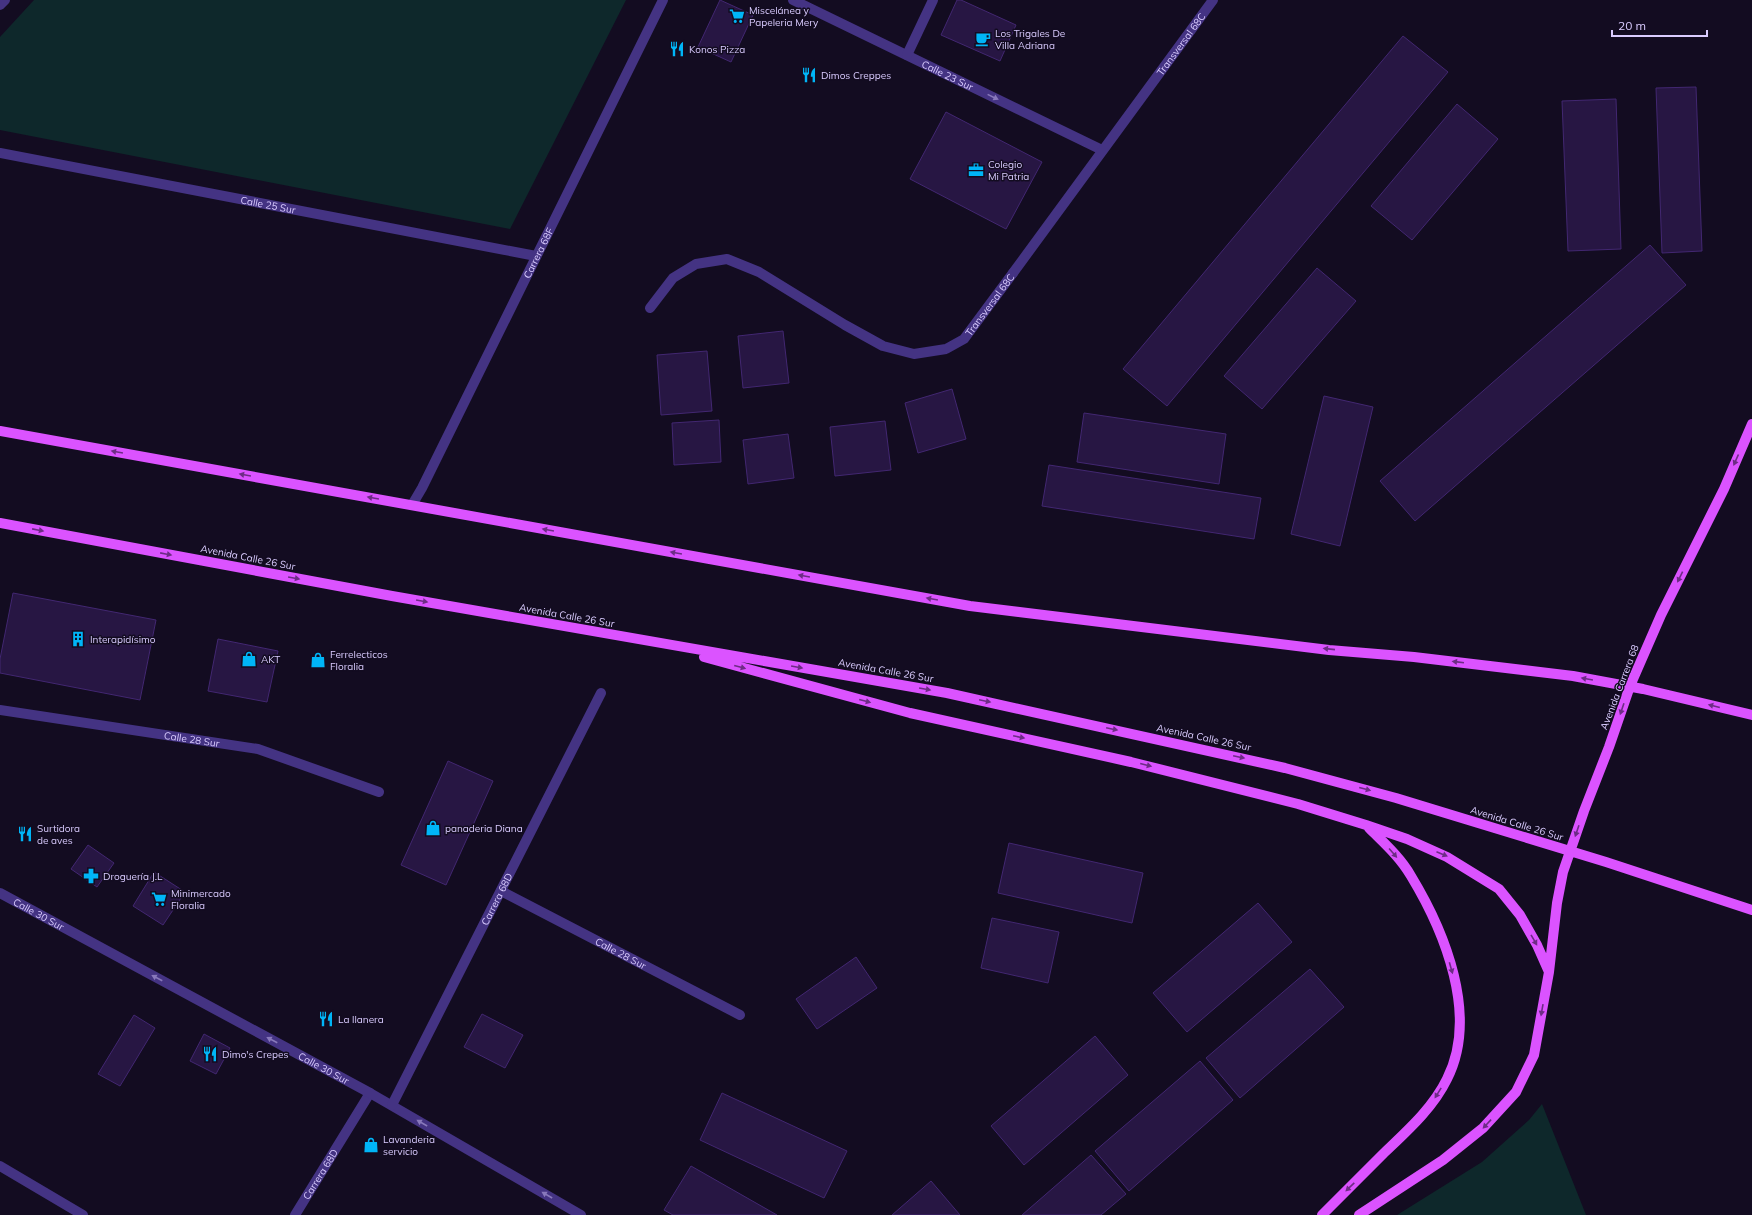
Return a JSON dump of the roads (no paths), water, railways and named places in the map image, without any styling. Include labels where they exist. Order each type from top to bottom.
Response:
[{"type":"main road","name":"Avenida Carrera 68","points":[[1359,1215],[1443,1160],[1483,1128],[1516,1092],[1534,1055],[1549,972],[1557,903],[1563,872],[1630,686],[1661,615],[1724,489],[1752,424]]},
{"type":"main road","points":[[0,431],[970,606],[1322,649],[1414,657],[1573,676],[1643,689],[1752,715]]},
{"type":"main road","name":"Avenida Calle 26 Sur","points":[[0,523],[265,573],[648,642],[947,693],[1285,768],[1352,786],[1606,862],[1752,910]]},
{"type":"main road","points":[[648,642],[910,713],[1131,762],[1298,804],[1366,825],[1447,857],[1499,889],[1520,915],[1537,945],[1549,972]]},
{"type":"main road","points":[[1322,1215],[1406,1132],[1433,1102],[1447,1079],[1457,1050],[1460,1022],[1459,1002],[1452,969],[1439,932],[1410,875],[1393,852],[1366,825]]},
{"type":"street","points":[[0,5],[5,0]]},
{"type":"street","name":"Carrera 68F","points":[[412,505],[422,488],[663,0]]},
{"type":"street","name":"Calle 23 Sur","points":[[793,0],[1102,150]]},
{"type":"street","points":[[907,55],[934,0]]},
{"type":"street","name":"Transversal 68C","points":[[650,308],[673,278],[696,264],[727,260],[759,272],[845,326],[883,346],[914,354],[946,349],[964,339],[1213,0]]},
{"type":"street","name":"Calle 25 Sur","points":[[0,153],[536,256]]},
{"type":"street","name":"Carrera 68D","points":[[392,1106],[601,693]]},
{"type":"street","name":"Calle 28 Sur","points":[[0,710],[258,749],[379,792]]},
{"type":"street","name":"Calle 28 Sur","points":[[501,891],[740,1016]]},
{"type":"street","name":"Calle 30 Sur","points":[[0,893],[370,1093],[581,1215]]},
{"type":"street","name":"Carrera 68D","points":[[295,1215],[370,1093]]},
{"type":"street","points":[[0,1166],[83,1215]]},
{"type":"place","name":"Miscelánea y Papeleria Mery","points":[[737,16]]},
{"type":"place","name":"Los Trigales De Villa Adriana","points":[[983,39]]},
{"type":"place","name":"Konos Pizza","points":[[677,49]]},
{"type":"place","name":"Dimos Creppes","points":[[809,75]]},
{"type":"place","name":"Colegio Mi Patria","points":[[976,170]]},
{"type":"place","name":"Interapidísimo","points":[[78,639]]},
{"type":"place","name":"AKT","points":[[249,659]]},
{"type":"place","name":"Ferrelecticos Floralia","points":[[318,660]]},
{"type":"place","name":"panaderia Diana","points":[[433,828]]},
{"type":"place","name":"Surtidora de aves","points":[[25,834]]},
{"type":"place","name":"Droguería J.L","points":[[91,876]]},
{"type":"place","name":"Minimercado Floralia","points":[[159,899]]},
{"type":"place","name":"La llanera","points":[[326,1019]]},
{"type":"place","name":"Dimo's Crepes","points":[[210,1054]]},
{"type":"place","name":"Lavanderia servicio","points":[[371,1145]]}]
